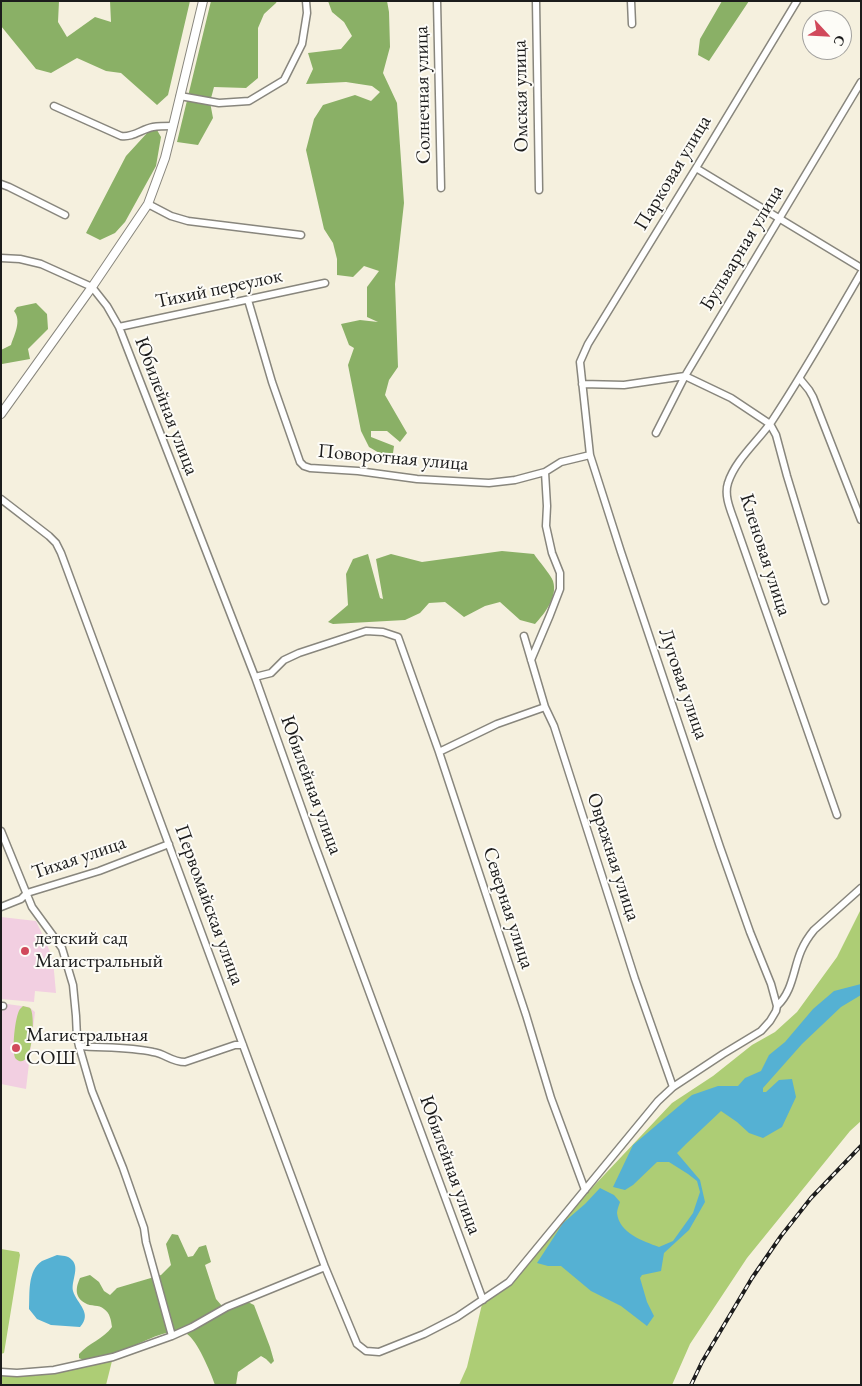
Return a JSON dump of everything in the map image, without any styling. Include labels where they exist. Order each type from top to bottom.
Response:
[{"type":"street","points":[[1,414],[127,237],[148,204],[162,167],[174,126],[203,1]]},
{"type":"street","points":[[180,96],[219,103],[250,101],[284,80],[302,44],[307,13],[306,1]]},
{"type":"street","name":"Солнечная улица","points":[[437,1],[441,188]]},
{"type":"street","name":"Омская улица","points":[[536,1],[539,190]]},
{"type":"street","points":[[631,1],[632,24]]},
{"type":"street","name":"Парковая улица","points":[[580,362],[588,344],[797,1]]},
{"type":"street","name":"Бульварная улица","points":[[656,434],[685,376],[861,82]]},
{"type":"street","points":[[54,106],[126,137],[154,126],[174,126]]},
{"type":"street","points":[[696,168],[861,268]]},
{"type":"street","points":[[1,184],[65,215]]},
{"type":"street","points":[[148,204],[171,216],[188,221],[302,234]]},
{"type":"street","points":[[1,258],[20,259],[41,264],[92,287]]},
{"type":"street","name":"Кленовая улица","points":[[837,815],[726,494],[729,479],[739,463],[770,424],[800,379],[861,273]]},
{"type":"street","name":"Тихий переулок","points":[[118,327],[325,283]]},
{"type":"street","name":"Юбилейная улица","points":[[92,287],[107,306],[118,327],[255,677],[316,849],[483,1300]]},
{"type":"street","name":"Поворотная улица","points":[[248,300],[272,382],[300,462],[304,466],[417,479],[489,483],[515,480],[544,472],[561,462],[590,455]]},
{"type":"street","name":"Луговая улица","points":[[580,362],[590,455],[720,847],[750,932],[771,984],[777,1008]]},
{"type":"street","points":[[582,384],[624,385],[685,376],[731,398],[770,424],[776,435],[786,476],[825,601]]},
{"type":"street","points":[[800,379],[813,397],[861,520]]},
{"type":"street","points":[[532,660],[560,589],[560,573],[552,553],[546,526],[547,506],[544,472]]},
{"type":"street","name":"Первомайская улица","points":[[1,499],[50,536],[61,553],[325,1266],[356,1344],[366,1351],[380,1352],[424,1334],[457,1317],[483,1300]]},
{"type":"street","name":"Северная улица","points":[[255,677],[271,674],[284,660],[299,653],[366,631],[384,632],[398,637],[439,752],[551,1098],[585,1190]]},
{"type":"street","name":"Овражная улица","points":[[524,636],[545,707],[554,726],[635,979],[673,1087]]},
{"type":"street","points":[[439,752],[497,724],[545,707]]},
{"type":"street","points":[[1,831],[32,907],[62,948],[73,985],[79,1046],[92,1091],[123,1168],[144,1228],[146,1242],[172,1336]]},
{"type":"street","name":"Тихая улица","points":[[1,906],[21,899],[27,893],[99,870],[169,844]]},
{"type":"street","points":[[483,1300],[509,1282],[658,1102],[673,1087],[762,1031],[790,989],[802,949],[809,936],[861,888]]},
{"type":"street","points":[[79,1046],[155,1052],[174,1062],[185,1062],[235,1045],[243,1045]]},
{"type":"street","points":[[1,1372],[17,1373],[54,1370],[114,1357],[172,1336],[227,1307],[325,1266]]},
{"type":"shaded area","name":"детский сад Магистральный","points":[[1,917],[36,921],[53,960],[56,993],[35,991],[34,1002],[1,999]]},
{"type":"shaded area","name":"Магистральная СОШ","points":[[7,1004],[29,1007],[35,1012],[26,1089],[1,1084],[1,1007],[6,1008]]},
{"type":"green space","points":[[1,1],[59,1],[58,22],[67,37],[95,17],[111,22],[110,1],[190,1],[168,95],[157,105],[121,73],[106,71],[77,58],[51,73],[36,69],[1,26]]},
{"type":"green space","points":[[211,1],[277,1],[264,14],[258,28],[258,78],[246,88],[214,87],[210,102],[213,118],[198,145],[177,142]]},
{"type":"green space","points":[[328,1],[387,1],[389,12],[390,47],[383,73],[397,103],[404,203],[395,284],[398,367],[389,380],[385,395],[407,433],[400,442],[387,431],[371,431],[371,437],[394,446],[393,453],[381,454],[369,447],[361,431],[348,365],[354,348],[349,345],[341,324],[360,320],[378,322],[367,317],[367,287],[379,271],[364,266],[353,277],[337,275],[337,259],[333,243],[324,229],[306,150],[314,119],[323,105],[355,95],[371,101],[380,92],[372,86],[346,82],[306,84],[313,69],[308,53],[341,49],[352,36],[344,22],[332,12]]},
{"type":"green space","points":[[722,1],[749,1],[709,61],[698,55],[700,39]]},
{"type":"green space","points":[[157,130],[161,137],[156,166],[125,222],[115,233],[100,240],[86,233],[126,156],[148,132]]},
{"type":"green space","points":[[36,303],[47,314],[48,329],[28,349],[30,359],[2,364],[1,350],[11,345],[17,328],[17,319],[14,311],[17,307]]},
{"type":"green space","points":[[502,551],[534,554],[553,581],[554,593],[552,599],[535,624],[520,620],[500,602],[485,606],[464,617],[445,602],[429,603],[420,613],[405,620],[333,624],[328,622],[348,605],[346,574],[353,559],[368,554],[380,598],[383,599],[376,559],[391,554],[422,562]]},
{"type":"green space","points":[[861,909],[861,1121],[850,1131],[747,1258],[690,1344],[672,1385],[459,1385],[467,1367],[483,1300],[509,1282],[589,1191],[672,1103],[713,1076],[752,1045],[775,1032],[797,1012],[837,957]]},
{"type":"green space","points":[[23,1006],[30,1008],[32,1012],[33,1030],[29,1051],[26,1058],[22,1061],[16,1059],[15,1056],[14,1034],[18,1013]]},
{"type":"green space","points":[[172,1234],[178,1235],[188,1257],[193,1256],[199,1247],[206,1245],[211,1262],[205,1265],[216,1299],[222,1306],[232,1309],[248,1302],[254,1305],[274,1361],[271,1364],[261,1356],[238,1372],[236,1385],[215,1385],[195,1343],[187,1334],[180,1332],[163,1334],[112,1354],[83,1360],[79,1358],[79,1354],[83,1350],[112,1327],[108,1313],[102,1307],[87,1304],[79,1298],[77,1288],[80,1278],[90,1275],[110,1295],[117,1288],[161,1275],[171,1265],[166,1244]]},
{"type":"green space","points":[[1,1249],[19,1252],[20,1255],[4,1353],[1,1354]]},
{"type":"green space","points":[[113,1357],[106,1385],[1,1385],[1,1371],[54,1370]]},
{"type":"water","points":[[861,984],[861,995],[841,1007],[802,1044],[763,1088],[763,1092],[766,1092],[779,1080],[792,1079],[796,1097],[782,1127],[763,1138],[749,1133],[721,1111],[677,1153],[700,1180],[705,1202],[689,1230],[664,1253],[661,1271],[642,1275],[640,1278],[647,1302],[654,1316],[647,1326],[621,1306],[591,1291],[561,1266],[548,1266],[537,1263],[563,1223],[600,1188],[614,1195],[620,1202],[617,1213],[622,1226],[627,1231],[659,1247],[673,1241],[693,1213],[700,1192],[697,1181],[669,1162],[657,1162],[633,1185],[625,1190],[613,1187],[633,1145],[692,1095],[718,1086],[738,1086],[745,1078],[761,1071],[769,1055],[785,1042],[813,1009],[834,991]]},
{"type":"water","points":[[57,1255],[69,1257],[74,1263],[73,1291],[85,1313],[84,1322],[80,1327],[51,1325],[37,1319],[29,1309],[30,1283],[37,1265]]},
{"type":"railway","points":[[691,1385],[702,1362],[752,1278],[781,1236],[811,1198],[861,1146]]},
{"type":"place","name":"детский сад Магистральный","points":[[25,951]]},
{"type":"place","name":"Магистральная СОШ","points":[[16,1048]]}]
